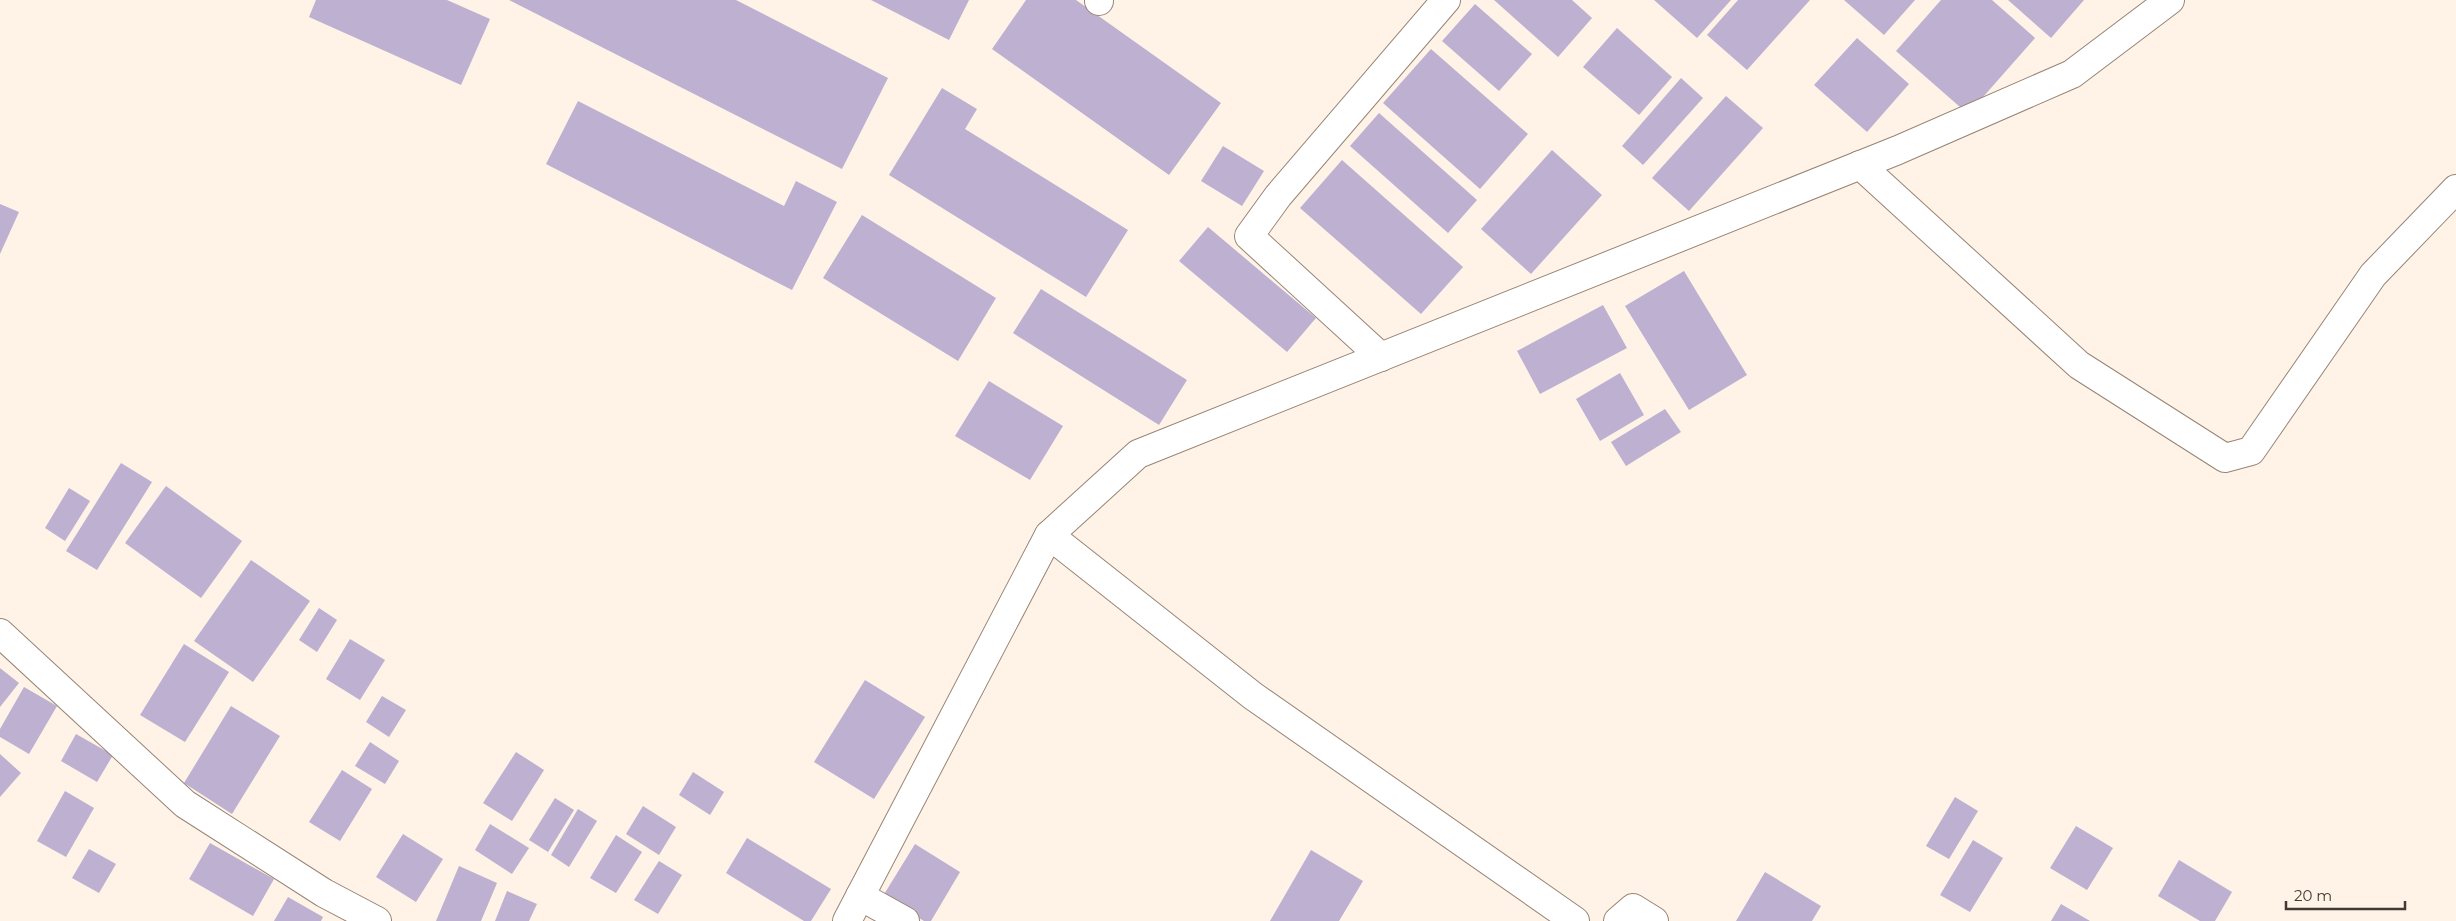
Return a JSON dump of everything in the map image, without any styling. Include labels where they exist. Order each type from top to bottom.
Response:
[{"type":"street","points":[[1381,357],[1249,236],[1278,196],[1446,0]]},
{"type":"street","points":[[847,921],[1049,535],[1138,454],[1860,165],[2072,74],[2170,0]]},
{"type":"street","points":[[1860,165],[2079,365],[2225,458],[2251,451],[2373,275],[2456,189]]},
{"type":"street","points":[[1049,535],[1253,696],[1575,921]]},
{"type":"street","points":[[0,633],[185,804],[362,917]]},
{"type":"street","points":[[860,896],[905,921]]},
{"type":"building","points":[[316,0],[447,0],[490,19],[461,85],[309,17]]},
{"type":"building","points":[[509,0],[736,0],[888,78],[842,169]]},
{"type":"building","points":[[871,0],[969,0],[949,40]]},
{"type":"building","points":[[1026,0],[1076,0],[1221,103],[1169,175],[992,49]]},
{"type":"building","points":[[1494,0],[1572,0],[1592,18],[1558,57]]},
{"type":"building","points":[[1654,0],[1731,0],[1697,38]]},
{"type":"building","points":[[1738,0],[1810,0],[1747,70],[1707,35]]},
{"type":"building","points":[[1844,0],[1915,0],[1884,35]]},
{"type":"building","points":[[1941,0],[1992,0],[2035,38],[1968,114],[1896,51]]},
{"type":"building","points":[[2008,0],[2084,0],[2051,38]]},
{"type":"building","points":[[1475,4],[1532,54],[1499,91],[1442,41]]},
{"type":"building","points":[[1617,28],[1672,77],[1639,115],[1583,67]]},
{"type":"building","points":[[1857,38],[1909,84],[1867,132],[1814,85]]},
{"type":"building","points":[[1431,49],[1528,134],[1480,189],[1383,103]]},
{"type":"building","points":[[1681,78],[1703,98],[1643,165],[1622,146]]},
{"type":"building","points":[[942,88],[977,109],[965,129],[1128,230],[1086,297],[889,175]]},
{"type":"building","points":[[1726,96],[1763,128],[1689,211],[1652,178]]},
{"type":"building","points":[[578,101],[784,206],[796,181],[837,202],[792,290],[546,164]]},
{"type":"building","points":[[1379,113],[1477,200],[1448,233],[1350,146]]},
{"type":"building","points":[[1223,146],[1264,171],[1242,206],[1201,181]]},
{"type":"building","points":[[1552,150],[1602,195],[1531,274],[1481,229]]},
{"type":"building","points":[[1342,160],[1463,267],[1421,314],[1300,208]]},
{"type":"building","points":[[0,204],[19,212],[0,254]]},
{"type":"building","points":[[862,215],[996,298],[958,361],[823,278]]},
{"type":"building","points":[[1208,227],[1316,318],[1287,352],[1179,261]]},
{"type":"building","points":[[1684,271],[1747,375],[1689,410],[1625,306]]},
{"type":"building","points":[[1041,289],[1187,380],[1159,425],[1013,333]]},
{"type":"building","points":[[1603,305],[1627,348],[1540,394],[1517,351]]},
{"type":"building","points":[[1620,373],[1644,415],[1600,441],[1576,399]]},
{"type":"building","points":[[989,381],[1063,426],[1030,480],[955,436]]},
{"type":"building","points":[[1665,409],[1681,432],[1626,466],[1611,442]]},
{"type":"building","points":[[121,463],[152,482],[97,570],[66,551]]},
{"type":"building","points":[[166,486],[242,541],[201,598],[125,543]]},
{"type":"building","points":[[69,488],[90,501],[65,541],[45,528]]},
{"type":"building","points":[[251,560],[310,601],[253,682],[194,641]]},
{"type":"building","points":[[319,608],[337,620],[317,652],[299,640]]},
{"type":"building","points":[[350,639],[385,660],[360,700],[326,679]]},
{"type":"building","points":[[184,644],[229,672],[185,742],[140,715]]},
{"type":"building","points":[[0,668],[19,683],[0,707]]},
{"type":"building","points":[[865,680],[925,717],[874,799],[814,762]]},
{"type":"building","points":[[24,687],[57,706],[29,754],[0,737],[0,729]]},
{"type":"building","points":[[382,696],[406,710],[389,737],[366,722]]},
{"type":"building","points":[[231,706],[280,736],[232,814],[184,783]]},
{"type":"building","points":[[76,734],[113,755],[97,782],[61,761]]},
{"type":"building","points":[[370,742],[399,761],[385,784],[355,766]]},
{"type":"building","points":[[516,752],[544,770],[512,821],[483,803]]},
{"type":"building","points":[[0,754],[21,773],[0,797]]},
{"type":"building","points":[[342,770],[372,789],[340,841],[309,822]]},
{"type":"building","points":[[693,772],[724,792],[710,815],[679,795]]},
{"type":"building","points":[[65,791],[94,808],[66,857],[37,841]]},
{"type":"building","points":[[1955,797],[1978,811],[1949,859],[1926,846]]},
{"type":"building","points":[[555,798],[574,810],[548,852],[529,840]]},
{"type":"building","points":[[643,806],[676,827],[659,855],[626,834]]},
{"type":"building","points":[[578,809],[597,821],[569,867],[551,855]]},
{"type":"building","points":[[490,824],[529,848],[512,874],[475,850]]},
{"type":"building","points":[[2076,826],[2113,848],[2087,890],[2050,868]]},
{"type":"building","points":[[403,834],[443,859],[416,902],[376,877]]},
{"type":"building","points":[[616,835],[642,852],[616,893],[590,878]]},
{"type":"building","points":[[747,838],[831,889],[811,921],[804,921],[726,873]]},
{"type":"building","points":[[1973,840],[2003,858],[1970,912],[1940,895]]},
{"type":"building","points":[[210,843],[274,879],[253,916],[189,879]]},
{"type":"building","points":[[915,844],[960,872],[931,921],[924,921],[883,896]]},
{"type":"building","points":[[89,849],[116,864],[99,893],[72,878]]},
{"type":"building","points":[[1311,850],[1363,881],[1339,921],[1270,921]]},
{"type":"building","points":[[2179,860],[2232,892],[2215,921],[2200,921],[2158,896]]},
{"type":"building","points":[[659,861],[682,875],[658,914],[634,900]]},
{"type":"building","points":[[459,866],[497,883],[481,921],[436,921]]},
{"type":"building","points":[[1765,872],[1821,906],[1812,921],[1736,921]]},
{"type":"building","points":[[507,891],[537,904],[529,921],[495,921]]},
{"type":"building","points":[[288,897],[323,917],[321,921],[274,921]]},
{"type":"building","points":[[2061,904],[2090,921],[2051,921]]}]
